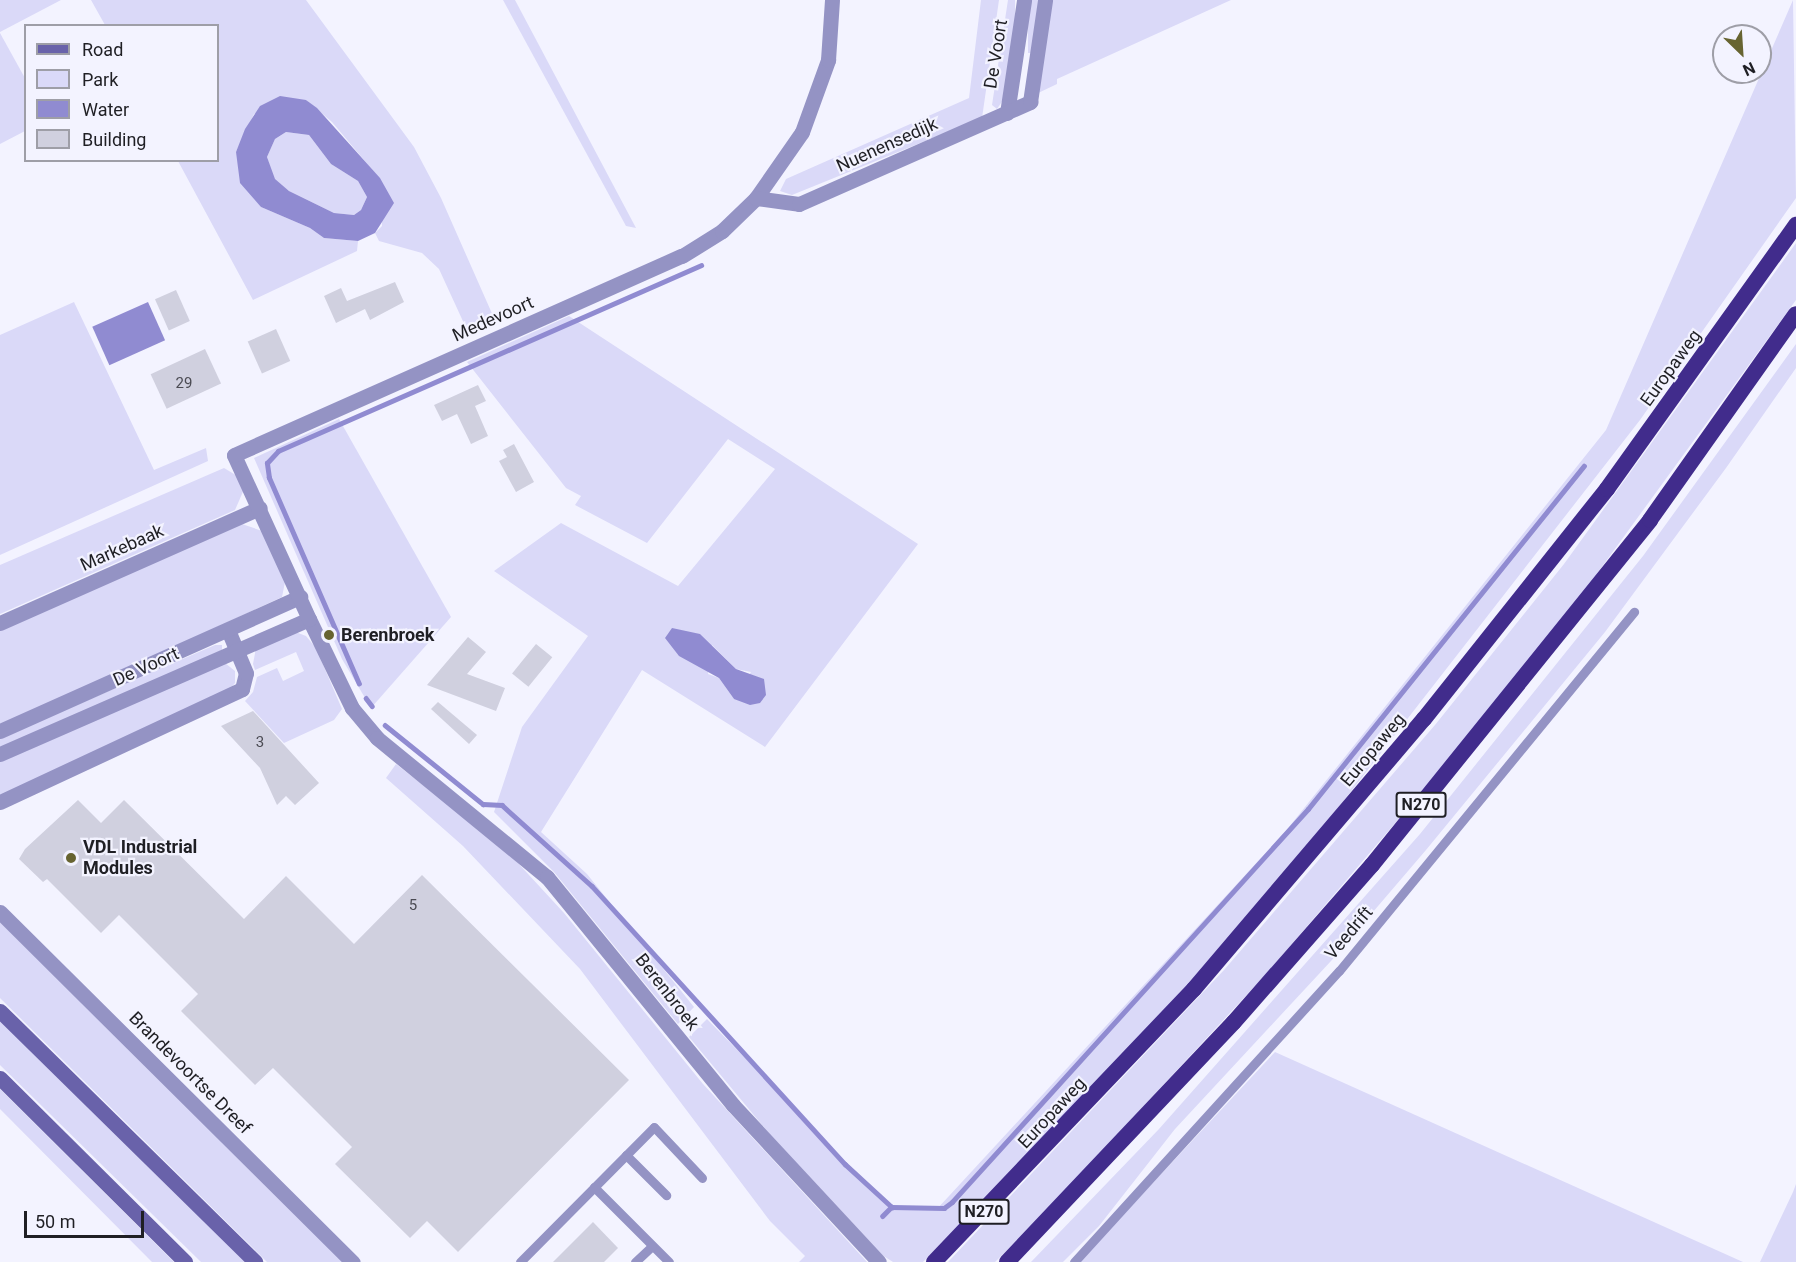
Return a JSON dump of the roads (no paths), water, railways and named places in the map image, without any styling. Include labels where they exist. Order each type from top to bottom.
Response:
[{"type":"highway","name":"Europaweg","points":[[934,1262],[1194,989],[1410,737],[1607,489],[1796,225]]},
{"type":"highway","name":"N270","points":[[1007,1262],[1234,1022],[1372,865],[1650,519],[1796,314]]},
{"type":"main road","points":[[0,1011],[255,1262]]},
{"type":"main road","points":[[0,1078],[185,1262]]},
{"type":"street","name":"Medevoort","points":[[234,455],[682,256],[722,231],[756,198],[802,132],[828,60],[832,0]]},
{"type":"street","name":"De Voort","points":[[1007,113],[1024,0]]},
{"type":"street","name":"Nuenensedijk","points":[[756,198],[799,204],[1030,102],[1045,0]]},
{"type":"street","name":"Berenbroek","points":[[234,455],[352,708],[377,738],[547,877],[733,1105],[879,1262]]},
{"type":"street","name":"Markebaak","points":[[0,623],[260,508]]},
{"type":"street","name":"De Voort","points":[[0,731],[300,597]]},
{"type":"street","name":"De Voort","points":[[0,754],[236,648],[309,619]]},
{"type":"street","points":[[0,802],[225,700],[243,689],[246,673],[228,630]]},
{"type":"street","name":"Brandevoortse Dreef","points":[[0,912],[353,1262]]},
{"type":"lane","name":"Veedrift","points":[[1074,1262],[1339,971],[1634,612]]},
{"type":"lane","points":[[520,1262],[654,1127],[702,1178]]},
{"type":"lane","points":[[626,1155],[666,1195]]},
{"type":"lane","points":[[594,1187],[669,1262]]},
{"type":"lane","points":[[636,1262],[652,1246]]},
{"type":"water","points":[[280,96],[306,100],[317,108],[380,178],[394,203],[375,233],[358,241],[324,238],[310,228],[261,207],[240,183],[236,152],[245,129],[260,106]],"holes":[[[286,132],[309,135],[331,164],[358,181],[367,197],[361,210],[354,215],[334,213],[289,191],[275,179],[267,157],[275,139]]]},
{"type":"water","points":[[148,302],[165,340],[109,365],[92,327]]},
{"type":"water","points":[[672,628],[700,634],[736,669],[764,679],[766,695],[760,703],[750,705],[734,699],[719,678],[679,656],[665,638]]},
{"type":"waterway","points":[[359,684],[269,478],[267,463],[278,451],[701,265]]},
{"type":"waterway","points":[[892,1207],[944,1208],[952,1202],[1308,809],[1584,466]]},
{"type":"waterway","points":[[366,698],[372,706]]},
{"type":"waterway","points":[[385,725],[483,804],[502,805],[592,886],[845,1164],[892,1207],[883,1216]]},
{"type":"place","name":"Berenbroek","points":[[329,635]]},
{"type":"place","name":"VDL Industrial Modules","points":[[71,858]]}]
